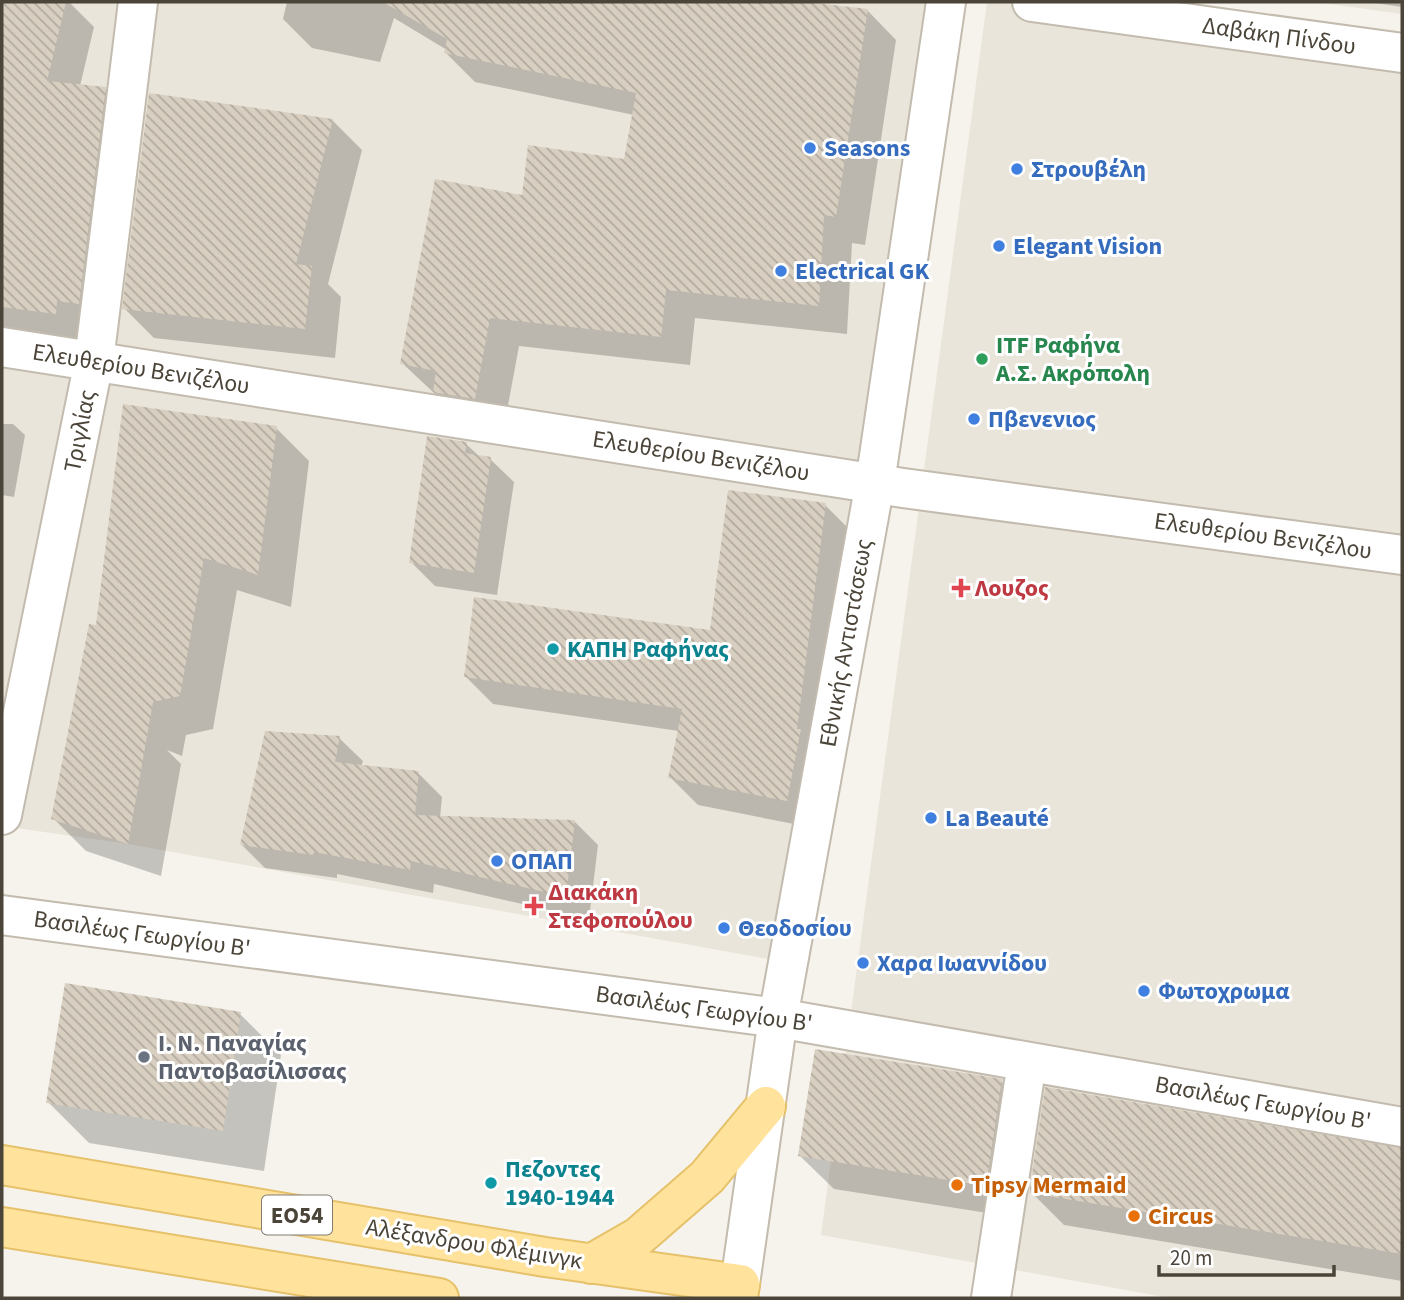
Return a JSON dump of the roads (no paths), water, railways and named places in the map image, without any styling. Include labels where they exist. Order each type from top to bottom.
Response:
[{"type":"main road","points":[[592,1264],[638,1237],[707,1177],[766,1106]]},
{"type":"main road","name":"Αλέξανδρου Φλέμινγκ","points":[[2,1165],[739,1291]]},
{"type":"main road","name":"ΕΟ54","points":[[2,1227],[439,1298]]},
{"type":"street","name":"Τριγλίας","points":[[2,815],[94,361],[138,2]]},
{"type":"street","name":"Εθνικής Αντιστάσεως","points":[[739,1291],[778,1018],[875,483],[946,2]]},
{"type":"street","name":"Δαβάκη Πίνδου","points":[[1032,2],[1402,53]]},
{"type":"street","name":"Ελευθερίου Βενιζέλου","points":[[2,347],[875,483],[1402,555]]},
{"type":"street","name":"Βασιλέως Γεωργίου Β'","points":[[2,915],[778,1018],[1402,1127]]},
{"type":"street","points":[[991,1298],[1027,1062]]},
{"type":"place","name":"Seasons","points":[[810,148]]},
{"type":"place","name":"Στρουβέλη","points":[[1017,169]]},
{"type":"place","name":"Elegant Vision","points":[[999,246]]},
{"type":"place","name":"Electrical GK","points":[[781,271]]},
{"type":"place","name":"ITF Ραφήνα Α.Σ. Ακρόπολη","points":[[982,359]]},
{"type":"place","name":"Πβενενιος","points":[[974,419]]},
{"type":"place","name":"Λουζος","points":[[961,588]]},
{"type":"place","name":"ΚΑΠΗ Ραφήνας","points":[[553,649]]},
{"type":"place","name":"La Beauté","points":[[931,818]]},
{"type":"place","name":"ΟΠΑΠ","points":[[497,861]]},
{"type":"place","name":"Διακάκη Στεφοπούλου","points":[[534,906]]},
{"type":"place","name":"Θεοδοσίου","points":[[724,928]]},
{"type":"place","name":"Χαρα Ιωαννίδου","points":[[863,963]]},
{"type":"place","name":"Φωτοχρωμα","points":[[1144,991]]},
{"type":"place","name":"Ι. Ν. Παναγίας Παντοβασίλισσας","points":[[144,1057]]},
{"type":"place","name":"Πεζοντες 1940-1944","points":[[491,1183]]},
{"type":"place","name":"Tipsy Mermaid","points":[[957,1185]]},
{"type":"place","name":"Circus","points":[[1134,1216]]}]
